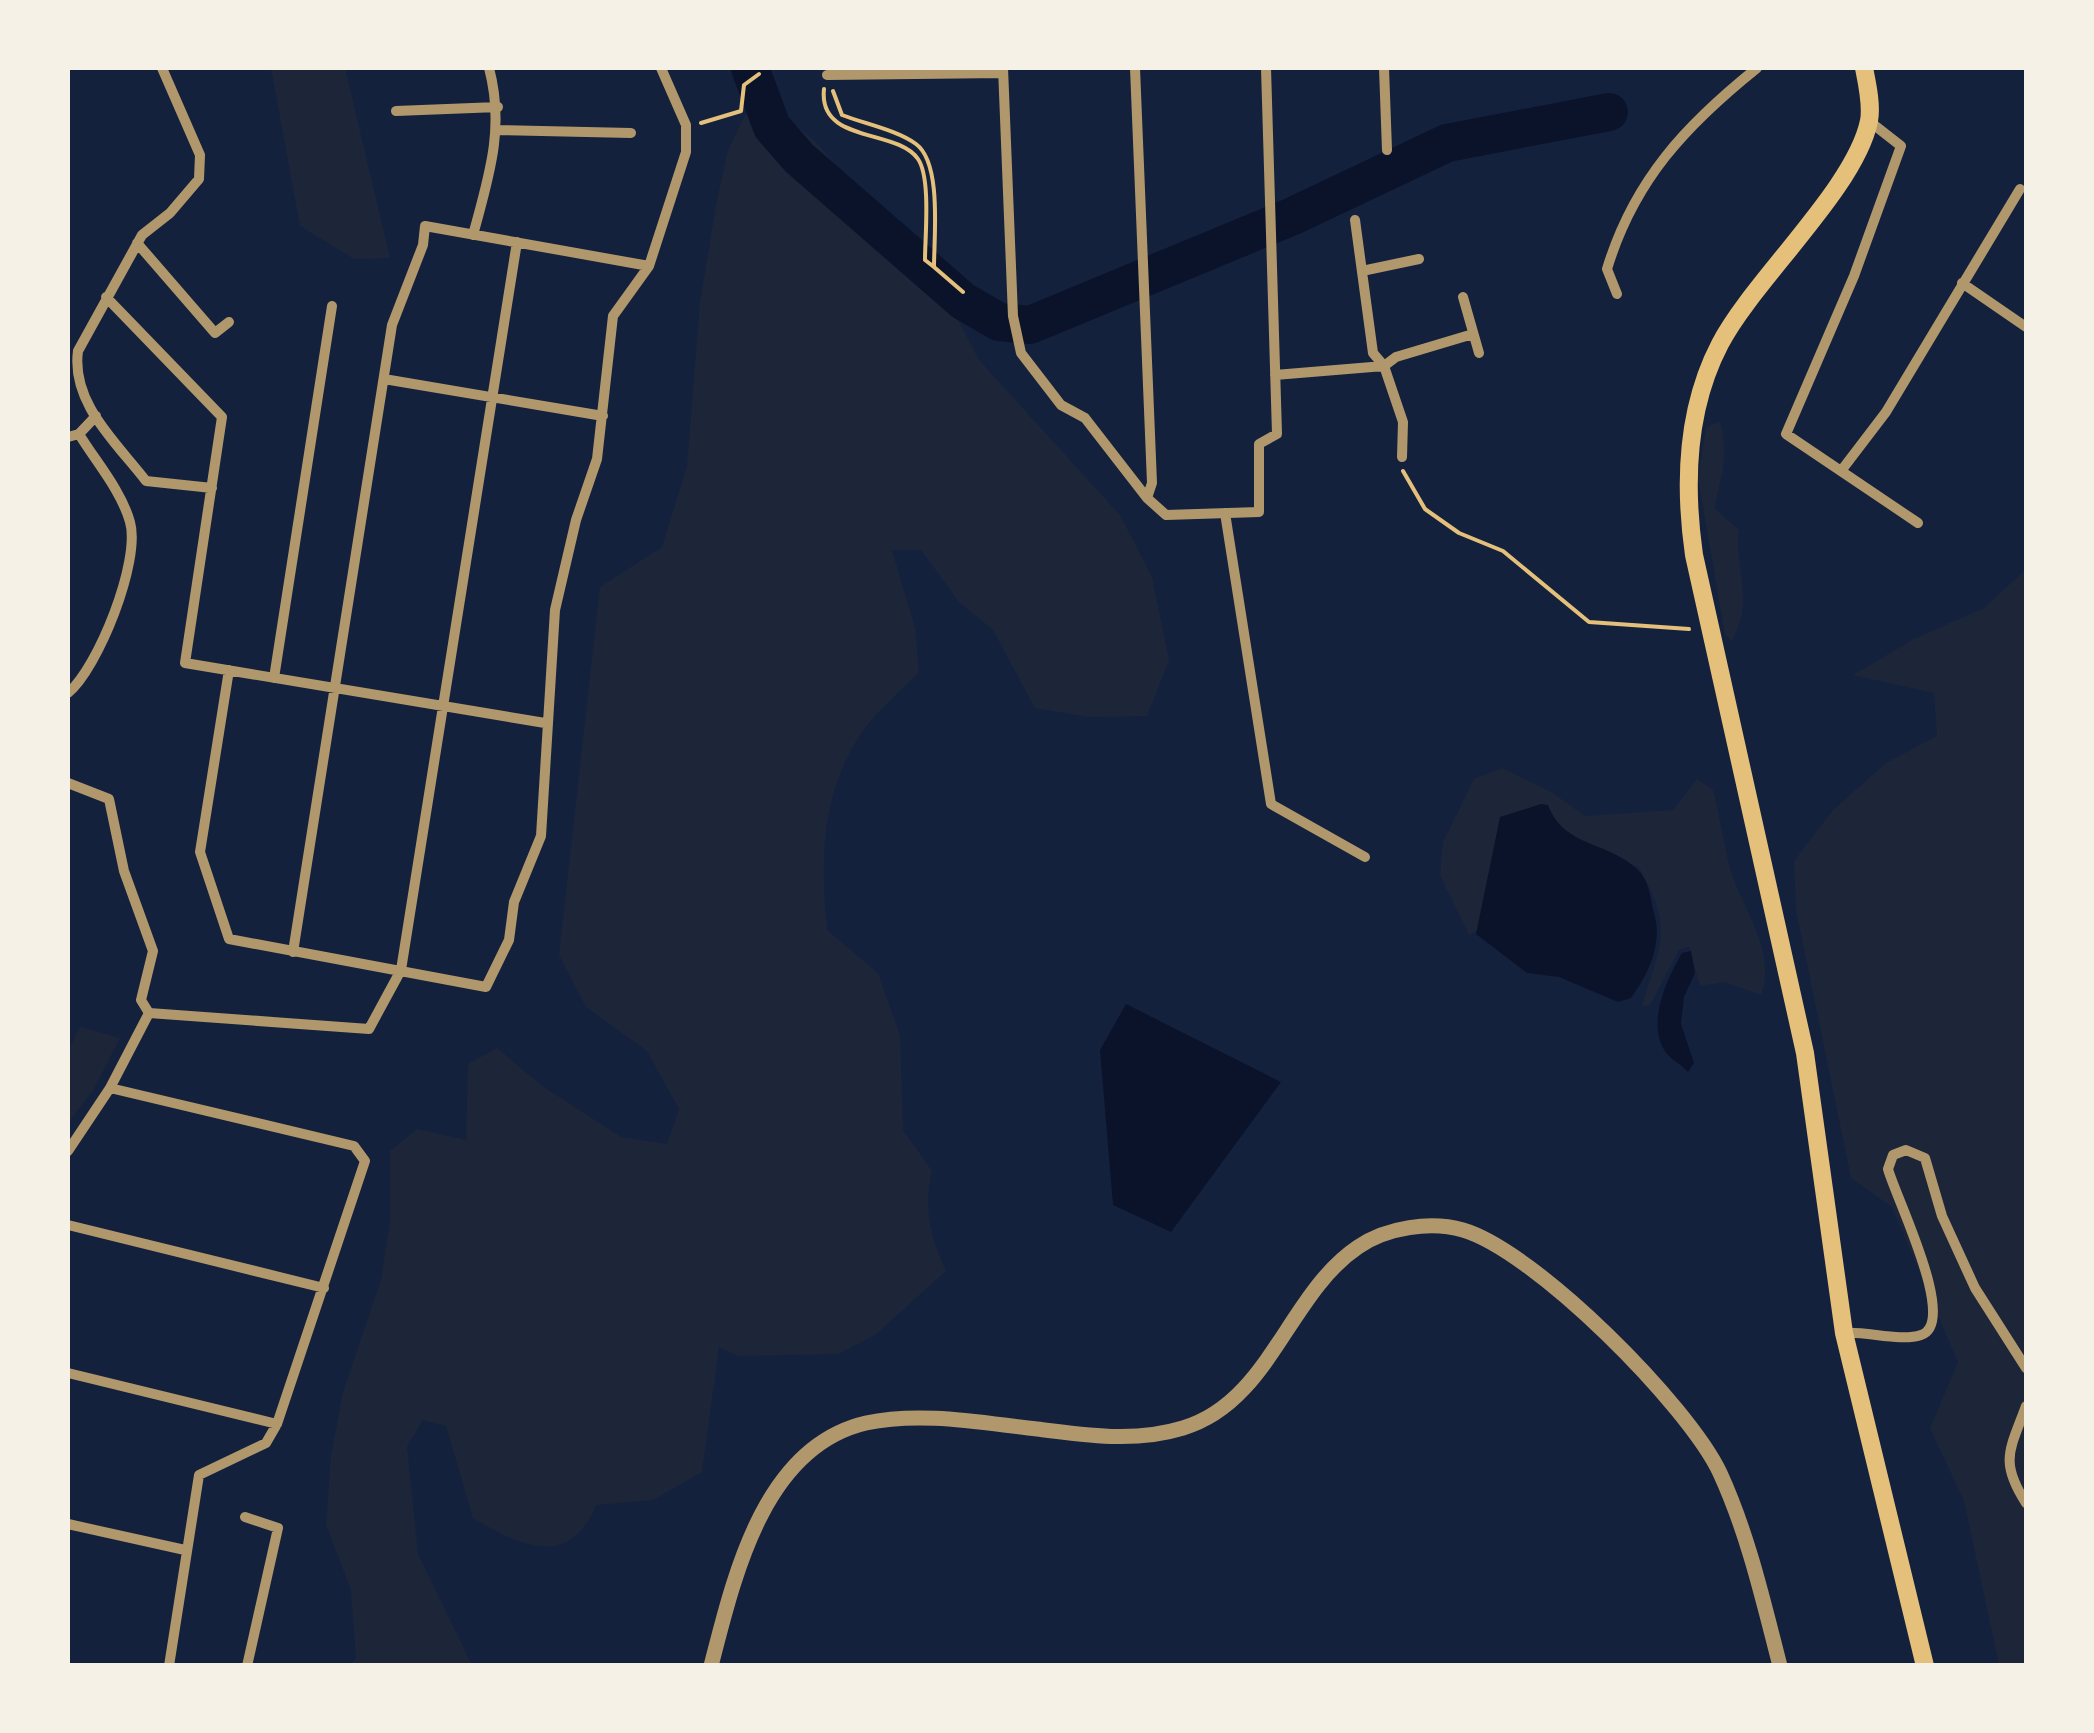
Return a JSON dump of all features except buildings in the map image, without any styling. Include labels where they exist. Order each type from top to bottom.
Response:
[{"type":"main road","points":[[1864,68],[1869,121],[1846,170],[1720,344],[1701,395],[1689,452],[1686,503],[1710,630],[1805,1053],[1844,1333],[1897,1566],[1926,1666]]},
{"type":"street","points":[[162,68],[200,155],[198,179],[137,243],[78,351],[75,372],[82,396],[146,481],[212,488]]},
{"type":"street","points":[[473,234],[498,130],[498,107],[489,68]]},
{"type":"street","points":[[229,670],[200,852],[229,939],[486,987],[509,940],[514,902],[541,836],[545,723],[557,596],[597,458],[613,316],[649,266],[686,138],[686,125],[661,68]]},
{"type":"street","points":[[1134,68],[1152,482],[1147,498]]},
{"type":"street","points":[[832,76],[1003,70],[1014,333],[1021,354],[1061,405],[1085,418],[1147,498],[1166,515],[1259,512],[1256,454],[1259,444],[1277,434],[1268,240],[1271,212],[1266,68]]},
{"type":"street","points":[[1384,68],[1387,150]]},
{"type":"street","points":[[1616,294],[1607,269],[1631,202],[1682,136],[1757,68]]},
{"type":"street","points":[[396,111],[498,107]]},
{"type":"street","points":[[1869,121],[1901,146],[1854,276],[1786,434],[1918,523]]},
{"type":"street","points":[[498,130],[630,133]]},
{"type":"street","points":[[1841,471],[1886,412],[2020,190]]},
{"type":"street","points":[[1355,220],[1373,353],[1384,366],[1403,422],[1402,457]]},
{"type":"street","points":[[293,952],[392,326],[423,245],[425,226],[649,266]]},
{"type":"street","points":[[149,1014],[370,1028],[401,970],[517,242]]},
{"type":"street","points":[[137,243],[215,333],[229,322]]},
{"type":"street","points":[[1362,271],[1419,259]]},
{"type":"street","points":[[1962,283],[2026,327]]},
{"type":"street","points":[[106,296],[222,417],[185,663],[545,723]]},
{"type":"street","points":[[1463,297],[1479,354]]},
{"type":"street","points":[[274,678],[332,306]]},
{"type":"street","points":[[1275,375],[1384,366],[1396,357],[1473,334]]},
{"type":"street","points":[[384,379],[603,416]]},
{"type":"street","points":[[68,693],[94,664],[133,552],[132,526],[124,506],[74,436],[96,416]]},
{"type":"street","points":[[1225,513],[1271,804],[1365,857]]},
{"type":"street","points":[[68,783],[109,800],[124,871],[153,951],[141,1000],[149,1014]]},
{"type":"street","points":[[68,1151],[110,1088],[149,1014]]},
{"type":"street","points":[[110,1088],[354,1146],[365,1160],[277,1424],[266,1443],[199,1475],[168,1666]]},
{"type":"street","points":[[1844,1333],[1916,1336],[1929,1330],[1934,1320],[1933,1292],[1888,1169],[1894,1155],[1906,1150],[1925,1158],[1942,1216],[1975,1288],[2026,1368]]},
{"type":"street","points":[[68,1225],[324,1288]]},
{"type":"street","points":[[711,1666],[767,1503],[795,1463],[828,1438],[867,1423],[932,1418],[1115,1438],[1156,1436],[1197,1424],[1226,1408],[1326,1278],[1358,1246],[1390,1232],[1426,1226],[1462,1230],[1500,1246],[1554,1288],[1682,1412],[1718,1470],[1746,1539],[1780,1666]]},
{"type":"street","points":[[68,1372],[277,1424]]},
{"type":"street","points":[[2026,1406],[2008,1455],[2008,1472],[2026,1502]]},
{"type":"street","points":[[245,1517],[278,1528],[247,1666]]},
{"type":"street","points":[[68,1524],[185,1550]]},
{"type":"path","points":[[686,138],[694,138],[702,123],[740,111],[747,79],[759,74]]},
{"type":"path","points":[[832,76],[832,94],[842,115],[913,142],[926,154],[933,184],[934,267]]},
{"type":"path","points":[[832,76],[824,104],[838,122],[853,132],[908,150],[918,159],[925,196],[926,260],[962,292]]},
{"type":"path","points":[[1402,457],[1404,478],[1425,509],[1459,532],[1503,550],[1588,622],[1710,630]]},
{"type":"shaded area","points":[[271,68],[345,68],[390,258],[354,259],[300,226]]},
{"type":"shaded area","points":[[756,93],[817,143],[944,293],[979,360],[1120,515],[1152,577],[1169,660],[1147,716],[1088,717],[1035,708],[993,630],[959,602],[921,550],[892,550],[915,628],[919,672],[865,728],[840,775],[824,851],[827,930],[878,973],[900,1035],[903,1130],[932,1171],[930,1222],[946,1271],[875,1335],[838,1354],[738,1356],[719,1347],[702,1472],[653,1500],[596,1505],[585,1525],[558,1545],[525,1543],[473,1518],[446,1426],[423,1420],[407,1447],[418,1554],[472,1665],[350,1665],[356,1658],[351,1590],[326,1525],[331,1456],[343,1392],[381,1280],[390,1221],[390,1151],[417,1129],[466,1140],[468,1064],[497,1048],[542,1086],[621,1137],[667,1144],[679,1109],[647,1051],[586,1007],[559,955],[600,587],[662,547],[687,466],[700,303],[716,205],[728,150]]},
{"type":"shaded area","points":[[1720,422],[1724,455],[1714,508],[1739,530],[1743,598],[1732,641],[1725,635],[1698,478],[1706,427]]},
{"type":"shaded area","points":[[2026,569],[2026,1665],[1999,1665],[1964,1501],[1930,1428],[1958,1362],[1892,1207],[1851,1178],[1796,910],[1794,861],[1833,810],[1886,763],[1937,736],[1934,693],[1853,675],[1914,639],[1984,608]]},
{"type":"shaded area","points":[[1502,768],[1553,793],[1585,816],[1673,810],[1697,779],[1713,790],[1730,868],[1765,962],[1761,995],[1725,982],[1700,986],[1689,946],[1679,950],[1650,1005],[1642,1006],[1661,936],[1656,905],[1638,866],[1605,862],[1469,935],[1440,875],[1443,842],[1474,779]]},
{"type":"shaded area","points":[[1548,805],[1565,829],[1626,861],[1645,880],[1657,935],[1649,968],[1631,998],[1618,1002],[1559,977],[1527,973],[1476,934],[1500,817]]},
{"type":"shaded area","points":[[1691,951],[1695,973],[1684,997],[1681,1024],[1694,1063],[1688,1072],[1665,1051],[1658,1014],[1682,953]]},
{"type":"shaded area","points":[[1126,1004],[1281,1082],[1171,1232],[1113,1205],[1100,1050]]},
{"type":"shaded area","points":[[80,1027],[120,1038],[94,1089],[68,1123],[68,1051]]},
{"type":"waterway","points":[[750,68],[772,127],[799,158],[963,301],[999,322],[1030,325],[1293,216],[1447,143],[1609,112]]}]
